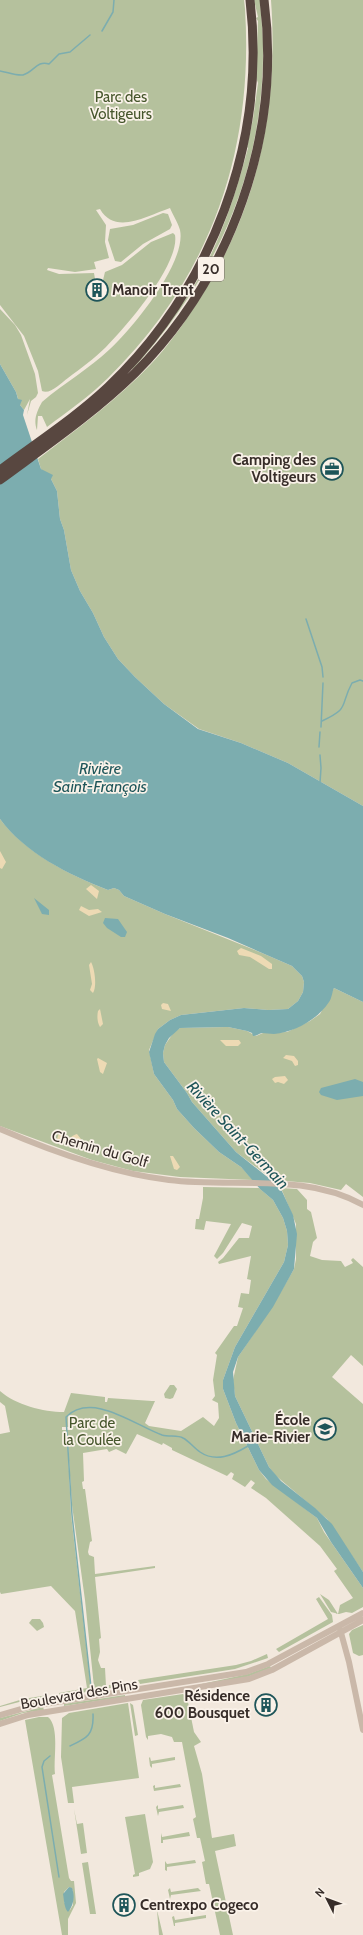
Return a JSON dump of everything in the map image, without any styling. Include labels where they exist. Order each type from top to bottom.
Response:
[{"type":"highway","name":"20","points":[[0,480],[96,397],[131,363],[175,306],[196,272],[209,247],[231,191],[247,125],[253,53],[250,0]]},
{"type":"highway","name":"20","points":[[0,470],[43,443],[107,398],[153,353],[190,304],[222,248],[247,187],[261,126],[268,56],[264,0]]},
{"type":"street","name":"Chemin du Golf","points":[[0,1130],[83,1160],[122,1172],[169,1180],[293,1185],[327,1189],[363,1205]]},
{"type":"street","name":"Boulevard des Pins","points":[[0,1715],[32,1706],[240,1674],[268,1664],[338,1625],[363,1613]]},
{"type":"street","name":"Boulevard des Pins","points":[[0,1724],[28,1715],[244,1680],[272,1670],[363,1620]]},
{"type":"street","points":[[338,1625],[341,1632],[363,1730]]},
{"type":"green space","name":"Parc des Voltigeurs","points":[[0,0],[244,0],[245,9],[246,61],[242,112],[233,162],[218,209],[199,254],[174,298],[144,339],[101,385],[47,427],[42,416],[38,416],[37,430],[35,423],[36,416],[42,402],[94,363],[110,349],[144,311],[167,276],[175,259],[180,243],[180,230],[170,208],[143,219],[123,222],[114,221],[106,217],[100,209],[96,210],[106,225],[105,242],[109,258],[94,262],[96,269],[75,272],[48,268],[47,270],[59,274],[94,273],[95,279],[91,280],[95,297],[102,295],[99,285],[102,284],[105,272],[122,265],[151,242],[173,233],[175,235],[174,247],[161,278],[138,310],[115,338],[97,356],[59,385],[52,390],[45,392],[42,391],[38,371],[24,336],[0,305]]},
{"type":"green space","points":[[254,0],[260,0],[263,58],[260,103],[253,146],[242,187],[227,226],[209,263],[187,300],[133,369],[131,368],[178,310],[206,265],[215,247],[237,188],[248,148],[258,83],[256,77],[258,21],[256,18],[258,17]]},
{"type":"green space","points":[[271,0],[363,0],[363,806],[288,763],[241,743],[199,729],[164,704],[118,659],[104,637],[93,613],[80,591],[71,570],[64,530],[60,519],[57,491],[51,479],[41,469],[38,459],[111,402],[151,364],[180,328],[216,271],[234,234],[248,197],[259,159],[267,121],[273,41]]},
{"type":"green space","points":[[163,213],[168,214],[172,225],[170,229],[143,244],[121,262],[115,261],[108,240],[110,229],[133,225]]},
{"type":"green space","points":[[0,309],[15,325],[21,335],[35,374],[38,393],[31,401],[27,415],[30,399],[24,410],[20,405],[16,392],[0,364]]},
{"type":"green space","points":[[0,819],[22,842],[49,862],[64,870],[108,890],[114,888],[119,890],[124,896],[292,966],[302,976],[304,982],[303,992],[298,1001],[288,1009],[268,1010],[244,1008],[181,1015],[170,1020],[158,1029],[149,1050],[154,1074],[173,1100],[177,1109],[219,1152],[241,1167],[253,1180],[180,1177],[133,1171],[92,1160],[0,1126]]},
{"type":"green space","points":[[334,988],[363,1002],[363,1197],[346,1184],[341,1190],[310,1183],[273,1180],[236,1152],[192,1102],[164,1062],[163,1053],[165,1045],[174,1032],[180,1028],[228,1027],[247,1031],[256,1036],[263,1033],[287,1032],[310,1021],[320,1014]]},
{"type":"green space","name":"Parc de la Coulée","points":[[203,1187],[259,1188],[273,1200],[283,1218],[287,1231],[288,1245],[284,1262],[235,1347],[223,1380],[223,1389],[236,1423],[259,1470],[266,1479],[317,1518],[324,1532],[363,1588],[363,1607],[352,1613],[346,1612],[338,1614],[340,1605],[353,1598],[334,1571],[337,1569],[320,1546],[266,1498],[251,1488],[255,1483],[251,1480],[245,1487],[232,1479],[234,1474],[231,1472],[227,1476],[172,1450],[172,1448],[163,1443],[162,1445],[137,1434],[126,1454],[116,1449],[109,1452],[107,1449],[83,1453],[84,1481],[82,1482],[83,1489],[85,1489],[92,1541],[90,1542],[88,1552],[89,1555],[94,1557],[95,1574],[155,1566],[155,1568],[95,1577],[101,1638],[99,1639],[100,1652],[98,1660],[101,1668],[105,1668],[106,1686],[104,1686],[108,1688],[109,1685],[129,1682],[129,1684],[128,1685],[60,1696],[59,1693],[87,1688],[75,1611],[51,1586],[1,1594],[0,1592],[0,1434],[10,1432],[5,1406],[0,1402],[0,1391],[6,1396],[30,1407],[56,1412],[64,1412],[71,1393],[105,1397],[105,1402],[107,1402],[108,1398],[155,1401],[145,1423],[149,1426],[181,1431],[203,1417],[214,1426],[219,1418],[218,1403],[212,1400],[215,1396],[213,1380],[217,1355],[215,1353],[234,1326],[237,1326],[243,1308],[238,1307],[241,1293],[249,1294],[251,1280],[247,1279],[251,1256],[219,1264],[218,1262],[239,1238],[249,1238],[252,1226],[242,1223],[223,1253],[217,1259],[214,1256],[231,1224],[206,1221],[204,1230],[195,1229],[196,1219],[199,1219],[203,1198]],"holes":[[[62,1427],[72,1427],[72,1430],[62,1430]],[[67,1430],[72,1505],[85,1600],[94,1687],[91,1689],[71,1514]]]},
{"type":"green space","points":[[281,1188],[297,1189],[307,1200],[307,1209],[311,1212],[317,1238],[313,1242],[310,1256],[322,1260],[341,1261],[345,1267],[353,1263],[351,1260],[353,1258],[363,1267],[363,1366],[351,1355],[332,1377],[363,1404],[363,1572],[327,1519],[275,1475],[269,1467],[235,1396],[233,1380],[238,1357],[272,1307],[294,1269],[296,1259],[296,1224]]},
{"type":"green space","points":[[170,1385],[174,1385],[177,1389],[173,1398],[170,1399],[165,1398],[164,1394]]},
{"type":"green space","points":[[320,1594],[329,1600],[338,1614],[331,1612]]},
{"type":"green space","points":[[319,1597],[332,1615],[333,1622],[279,1652],[276,1649],[328,1619],[316,1599]]},
{"type":"green space","points":[[32,1619],[40,1619],[44,1627],[37,1631],[29,1623]]},
{"type":"green space","points":[[363,1625],[363,1655],[359,1656],[353,1653],[349,1634],[352,1630]]},
{"type":"green space","points":[[267,1654],[268,1658],[235,1669],[140,1684],[138,1680],[236,1665],[251,1661]]},
{"type":"green space","points":[[270,1666],[271,1668],[247,1677],[197,1685],[248,1674]]},
{"type":"green space","points":[[183,1694],[187,1697],[194,1732],[201,1742],[194,1746],[202,1774],[212,1838],[234,1834],[236,1846],[215,1851],[233,1935],[220,1935],[209,1884],[206,1884],[202,1862],[205,1861],[200,1838],[197,1838],[193,1819],[196,1817],[182,1742],[174,1742],[172,1737],[161,1734],[148,1736],[148,1740],[146,1737],[141,1705],[143,1700]]},
{"type":"green space","points":[[48,1695],[48,1698],[23,1701],[0,1707],[23,1699]]},
{"type":"green space","points":[[125,1695],[125,1697],[64,1706],[64,1704]]},
{"type":"green space","points":[[128,1703],[139,1778],[72,1787],[74,1803],[68,1803],[61,1757],[62,1718],[69,1713]]},
{"type":"green space","points":[[130,1703],[133,1705],[138,1735],[135,1736]]},
{"type":"green space","points":[[43,1707],[44,1710],[23,1713],[0,1721],[0,1718]]},
{"type":"green space","points":[[48,1717],[54,1728],[55,1774],[52,1775],[69,1878],[71,1881],[74,1881],[76,1903],[68,1919],[68,1935],[62,1935],[25,1720]],"holes":[[[69,1887],[73,1891],[73,1905],[70,1910],[64,1902],[64,1892]]]},
{"type":"green space","points":[[150,1757],[151,1761],[175,1757],[175,1760],[152,1764],[152,1768],[150,1766]]},
{"type":"green space","points":[[180,1784],[181,1787],[154,1791],[153,1786],[155,1785],[155,1788]]},
{"type":"green space","points":[[158,1805],[158,1809],[183,1805],[184,1808],[159,1812],[158,1816],[156,1807]]},
{"type":"green space","points":[[74,1809],[77,1824],[83,1823],[87,1853],[81,1854]]},
{"type":"green space","points":[[145,1814],[153,1862],[150,1869],[139,1873],[139,1876],[133,1877],[135,1874],[125,1817]]},
{"type":"green space","points":[[189,1832],[190,1836],[163,1840],[163,1843],[161,1843],[161,1833],[162,1837]]},
{"type":"green space","points":[[195,1860],[196,1863],[167,1867],[167,1871],[165,1870],[165,1861],[167,1864]]},
{"type":"green space","points":[[88,1862],[96,1914],[90,1914],[82,1863]]},
{"type":"green space","points":[[170,1888],[171,1892],[198,1888],[201,1891],[171,1895],[170,1899],[168,1890]]},
{"type":"green space","points":[[157,1910],[163,1935],[159,1935]]},
{"type":"green space","points":[[206,1915],[206,1918],[175,1923],[175,1926],[172,1917],[174,1916],[175,1920]]},
{"type":"sand","points":[[0,851],[6,862],[2,869],[0,868]]},
{"type":"sand","points":[[91,885],[99,891],[97,899],[86,889]]},
{"type":"sand","points":[[81,906],[89,910],[98,909],[102,912],[89,916],[79,910]]},
{"type":"sand","points":[[241,948],[261,956],[272,964],[272,969],[269,969],[250,957],[239,955],[237,951]]},
{"type":"sand","points":[[91,962],[94,969],[95,978],[93,993],[90,990],[92,984],[89,965]]},
{"type":"sand","points":[[163,1003],[168,1004],[171,1011],[162,1009],[161,1005]]},
{"type":"sand","points":[[100,1009],[103,1024],[100,1027],[97,1017]]},
{"type":"sand","points":[[220,1040],[239,1040],[241,1043],[238,1046],[226,1046]]},
{"type":"sand","points":[[286,1055],[294,1056],[298,1061],[298,1065],[295,1066],[292,1061],[283,1058]]},
{"type":"sand","points":[[98,1058],[107,1063],[103,1074],[100,1072]]},
{"type":"sand","points":[[285,1076],[288,1080],[284,1084],[278,1082],[275,1083],[272,1079],[275,1077]]},
{"type":"sand","points":[[59,1133],[66,1138],[70,1138],[77,1134],[81,1139],[76,1145],[57,1139]]},
{"type":"sand","points":[[170,1156],[173,1156],[180,1167],[177,1170],[174,1169]]},
{"type":"water","name":"Rivière Saint-François","points":[[0,364],[16,392],[18,399],[22,400],[20,405],[24,410],[23,415],[41,469],[53,475],[51,479],[57,491],[60,519],[64,530],[71,570],[80,591],[93,613],[104,637],[118,659],[164,704],[198,729],[241,743],[288,763],[363,806],[363,1002],[334,988],[330,1000],[312,1020],[290,1031],[274,1034],[262,1033],[253,1036],[252,1033],[247,1031],[228,1027],[180,1028],[169,1038],[163,1053],[164,1062],[192,1102],[236,1152],[280,1187],[293,1215],[297,1234],[294,1269],[273,1307],[238,1357],[233,1372],[235,1396],[269,1467],[281,1481],[315,1508],[332,1524],[363,1572],[363,1588],[331,1542],[317,1518],[272,1485],[259,1470],[236,1423],[223,1389],[223,1380],[235,1347],[284,1262],[288,1245],[287,1231],[283,1218],[273,1200],[260,1189],[241,1167],[219,1152],[177,1109],[173,1100],[154,1074],[149,1052],[158,1029],[170,1020],[181,1015],[244,1008],[268,1010],[288,1009],[298,1001],[303,992],[304,982],[302,976],[292,966],[228,938],[165,914],[124,896],[119,890],[114,888],[108,890],[63,870],[49,862],[22,842],[0,819]]},
{"type":"water","points":[[34,898],[49,910],[49,915],[42,914]]},
{"type":"water","points":[[105,918],[118,919],[127,932],[125,937],[121,937],[107,928],[103,923]]},
{"type":"water","points":[[355,1079],[363,1082],[363,1096],[337,1100],[321,1095],[319,1092],[321,1088]]},
{"type":"water","points":[[69,1887],[72,1888],[74,1897],[72,1906],[68,1912],[65,1906],[63,1894]]},
{"type":"waterway","points":[[102,31],[113,12],[114,0]]},
{"type":"waterway","points":[[0,71],[17,75],[27,74],[38,65],[45,63],[49,64],[59,54],[70,52],[90,35]]},
{"type":"waterway","points":[[306,619],[322,667],[323,677]]},
{"type":"waterway","points":[[322,721],[337,713],[341,709],[352,683],[360,680],[363,681]]},
{"type":"waterway","points":[[321,727],[323,683]]},
{"type":"waterway","points":[[319,747],[320,732]]},
{"type":"waterway","points":[[320,755],[320,783]]},
{"type":"waterway","points":[[91,1687],[72,1515],[66,1417],[77,1410],[88,1408],[101,1409],[127,1418],[151,1431],[162,1435],[181,1437],[200,1452],[212,1457],[230,1455],[248,1446]]},
{"type":"waterway","points":[[70,1746],[81,1741],[91,1731],[93,1714]]},
{"type":"waterway","points":[[50,1756],[44,1761],[42,1767],[59,1877]]},
{"type":"place","name":"Manoir Trent","points":[[97,290]]},
{"type":"place","name":"Camping des Voltigeurs","points":[[332,469]]},
{"type":"place","name":"École Marie-Rivier","points":[[325,1429]]},
{"type":"place","name":"Résidence 600 Bousquet","points":[[266,1705]]},
{"type":"place","name":"Centrexpo Cogeco","points":[[124,1905]]},
{"type":"water label","name":"Rivière Saint-Germain","points":[[238,1135]]}]
